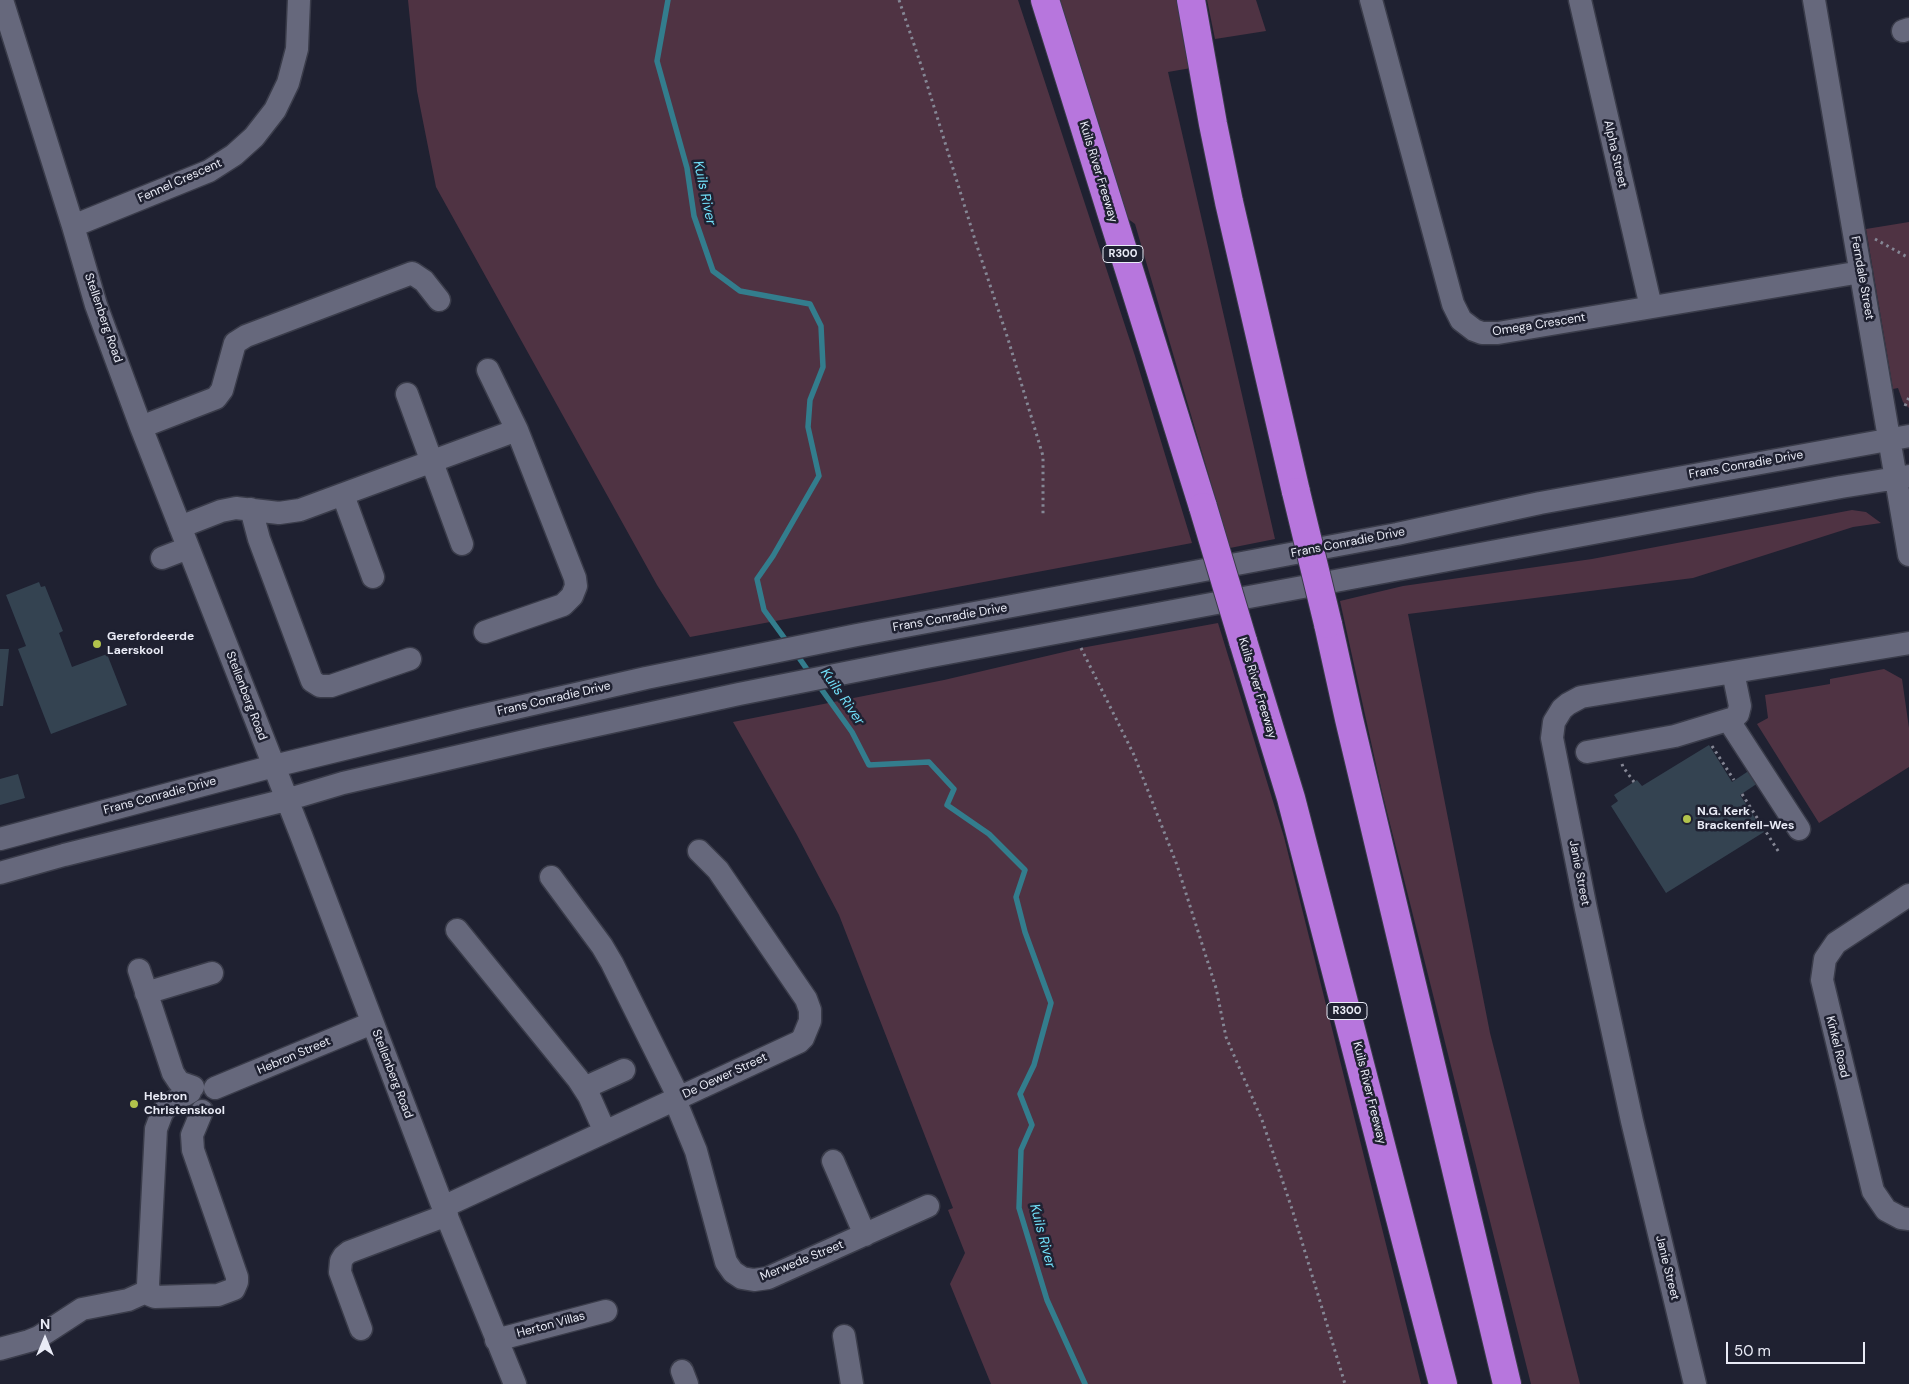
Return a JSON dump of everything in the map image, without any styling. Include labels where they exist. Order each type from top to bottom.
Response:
[{"type":"highway","name":"Kuils River Freeway","points":[[1045,0],[1203,507],[1242,642],[1291,798],[1443,1384]]},
{"type":"highway","points":[[1192,0],[1213,124],[1229,202],[1349,719],[1507,1384]]},
{"type":"street","name":"Stellenberg Road","points":[[2,0],[96,305],[141,427],[445,1211],[515,1384]]},
{"type":"street","name":"Fennel Crescent","points":[[73,226],[209,171],[234,155],[254,137],[274,110],[288,82],[296,49],[299,0]]},
{"type":"street","name":"Omega Crescent","points":[[1371,0],[1453,304],[1461,320],[1468,326],[1482,333],[1498,333],[1861,272]]},
{"type":"street","name":"Alpha Street","points":[[1580,0],[1651,308]]},
{"type":"street","name":"Ferndale Street","points":[[1814,0],[1861,272],[1899,438],[1909,555]]},
{"type":"street","points":[[141,427],[216,398],[222,390],[235,343],[246,336],[412,272],[424,281],[439,300]]},
{"type":"street","points":[[485,632],[563,605],[575,590],[575,578],[517,430],[488,370]]},
{"type":"street","points":[[407,394],[462,544]]},
{"type":"street","points":[[180,527],[221,511],[236,508],[284,513],[300,510],[517,430]]},
{"type":"street","name":"Frans Conradie Drive","points":[[0,839],[274,766],[467,719],[748,657],[1398,534],[1540,503],[1899,438]]},
{"type":"street","points":[[0,873],[64,855],[286,800],[343,783],[764,688],[1831,488],[1903,477]]},
{"type":"street","points":[[343,495],[374,577]]},
{"type":"street","points":[[251,509],[261,546],[312,681],[320,686],[330,686],[410,659]]},
{"type":"street","points":[[162,558],[188,548]]},
{"type":"street","name":"Janie Street","points":[[1696,1384],[1630,1111],[1586,909],[1552,738],[1554,722],[1568,704],[1582,697],[1909,643]]},
{"type":"street","points":[[1587,752],[1674,736],[1729,721],[1738,714],[1740,706],[1733,672]]},
{"type":"street","points":[[1729,721],[1799,829]]},
{"type":"street","name":"De Oewer Street","points":[[362,1329],[340,1272],[341,1260],[349,1252],[445,1211],[605,1132],[799,1042],[806,1033],[810,1021],[810,1010],[806,999],[718,870],[699,851]]},
{"type":"street","points":[[551,878],[602,946],[612,963],[677,1099]]},
{"type":"street","name":"Kinkel Road","points":[[1909,895],[1836,943],[1825,959],[1822,969],[1822,980],[1873,1191],[1886,1210],[1900,1218],[1909,1219]]},
{"type":"street","points":[[457,930],[584,1088],[605,1132]]},
{"type":"street","points":[[139,970],[172,1073],[179,1082],[191,1090]]},
{"type":"street","points":[[146,993],[212,973]]},
{"type":"street","name":"Hebron Street","points":[[216,1088],[372,1023]]},
{"type":"street","points":[[584,1088],[624,1070]]},
{"type":"street","points":[[204,1082],[216,1088],[218,1094],[218,1101],[214,1106],[202,1111],[192,1135],[193,1150],[237,1277],[237,1282],[234,1289],[218,1296],[155,1297],[150,1295],[148,1291],[156,1129],[162,1113],[168,1106],[191,1090],[204,1082]]},
{"type":"street","points":[[191,1090],[189,1099],[192,1105],[202,1111]]},
{"type":"street","name":"Merwede Street","points":[[677,1099],[696,1152],[724,1256],[729,1268],[742,1278],[754,1280],[768,1278],[928,1206]]},
{"type":"street","points":[[833,1161],[865,1234]]},
{"type":"street","points":[[0,1349],[29,1342],[82,1309],[128,1300],[148,1291]]},
{"type":"street","name":"Herton Villas","points":[[496,1340],[606,1311]]},
{"type":"street","points":[[844,1336],[852,1384]]},
{"type":"path","points":[[898,0],[922,68],[1043,456],[1043,515]]},
{"type":"path","points":[[1853,226],[1909,258]]},
{"type":"path","points":[[1905,406],[1909,398]]},
{"type":"path","points":[[1081,648],[1134,755],[1177,865],[1216,988],[1226,1037],[1262,1120],[1292,1209],[1345,1384]]},
{"type":"path","points":[[1701,728],[1734,780]]},
{"type":"path","points":[[1742,794],[1780,854]]},
{"type":"shaded area","points":[[408,0],[1018,0],[1135,356],[1192,543],[690,637],[657,585],[436,187],[417,91]]},
{"type":"shaded area","points":[[1057,0],[1183,0],[1191,68],[1168,72],[1275,539],[1230,548],[1135,224],[1123,215]]},
{"type":"shaded area","points":[[1207,0],[1256,0],[1266,31],[1215,39]]},
{"type":"shaded area","points":[[1909,222],[1909,408],[1903,402],[1898,388],[1893,389],[1866,229]]},
{"type":"shaded area","points":[[1852,510],[1866,512],[1881,523],[1853,527],[1693,578],[1408,614],[1490,1033],[1580,1384],[1531,1384],[1382,792],[1340,601],[1403,586],[1592,559]]},
{"type":"shaded area","points":[[1218,623],[1284,837],[1421,1384],[991,1384],[950,1284],[965,1253],[948,1210],[953,1208],[839,915],[797,835],[733,722],[944,680],[1081,648]]},
{"type":"shaded area","points":[[1884,669],[1902,679],[1909,728],[1909,767],[1819,823],[1757,724],[1768,718],[1765,695],[1830,684],[1830,679]]},
{"type":"building","points":[[39,582],[41,587],[45,586],[63,631],[59,633],[72,667],[107,654],[127,705],[51,734],[18,649],[26,646],[6,595]]},
{"type":"building","points":[[0,649],[9,649],[3,706],[0,706]]},
{"type":"building","name":"N.G. Kerk Brackenfell-Wes","points":[[1709,745],[1732,782],[1750,770],[1758,783],[1740,795],[1764,832],[1666,893],[1611,806],[1618,801],[1614,795],[1637,780],[1642,786]]},
{"type":"building","points":[[18,774],[25,798],[0,805],[0,779]]},
{"type":"waterway","name":"Kuils River","points":[[668,0],[657,61],[687,168],[694,216],[713,271],[740,291],[810,304],[821,326],[823,367],[810,400],[808,427],[819,476],[773,556],[757,579],[764,610],[788,643]]},
{"type":"waterway","name":"Kuils River","points":[[795,652],[811,675]]},
{"type":"waterway","name":"Kuils River","points":[[817,683],[852,732],[869,765],[929,762],[954,789],[947,805],[989,834],[1025,870],[1016,897],[1025,932],[1051,1003],[1034,1065],[1020,1094],[1032,1125],[1021,1150],[1019,1208],[1047,1300],[1085,1384]]},
{"type":"place","name":"Gerefordeerde Laerskool","points":[[97,644]]},
{"type":"place","name":"N.G. Kerk Brackenfell-Wes","points":[[1687,819]]},
{"type":"place","name":"Hebron Christenskool","points":[[134,1104]]}]
